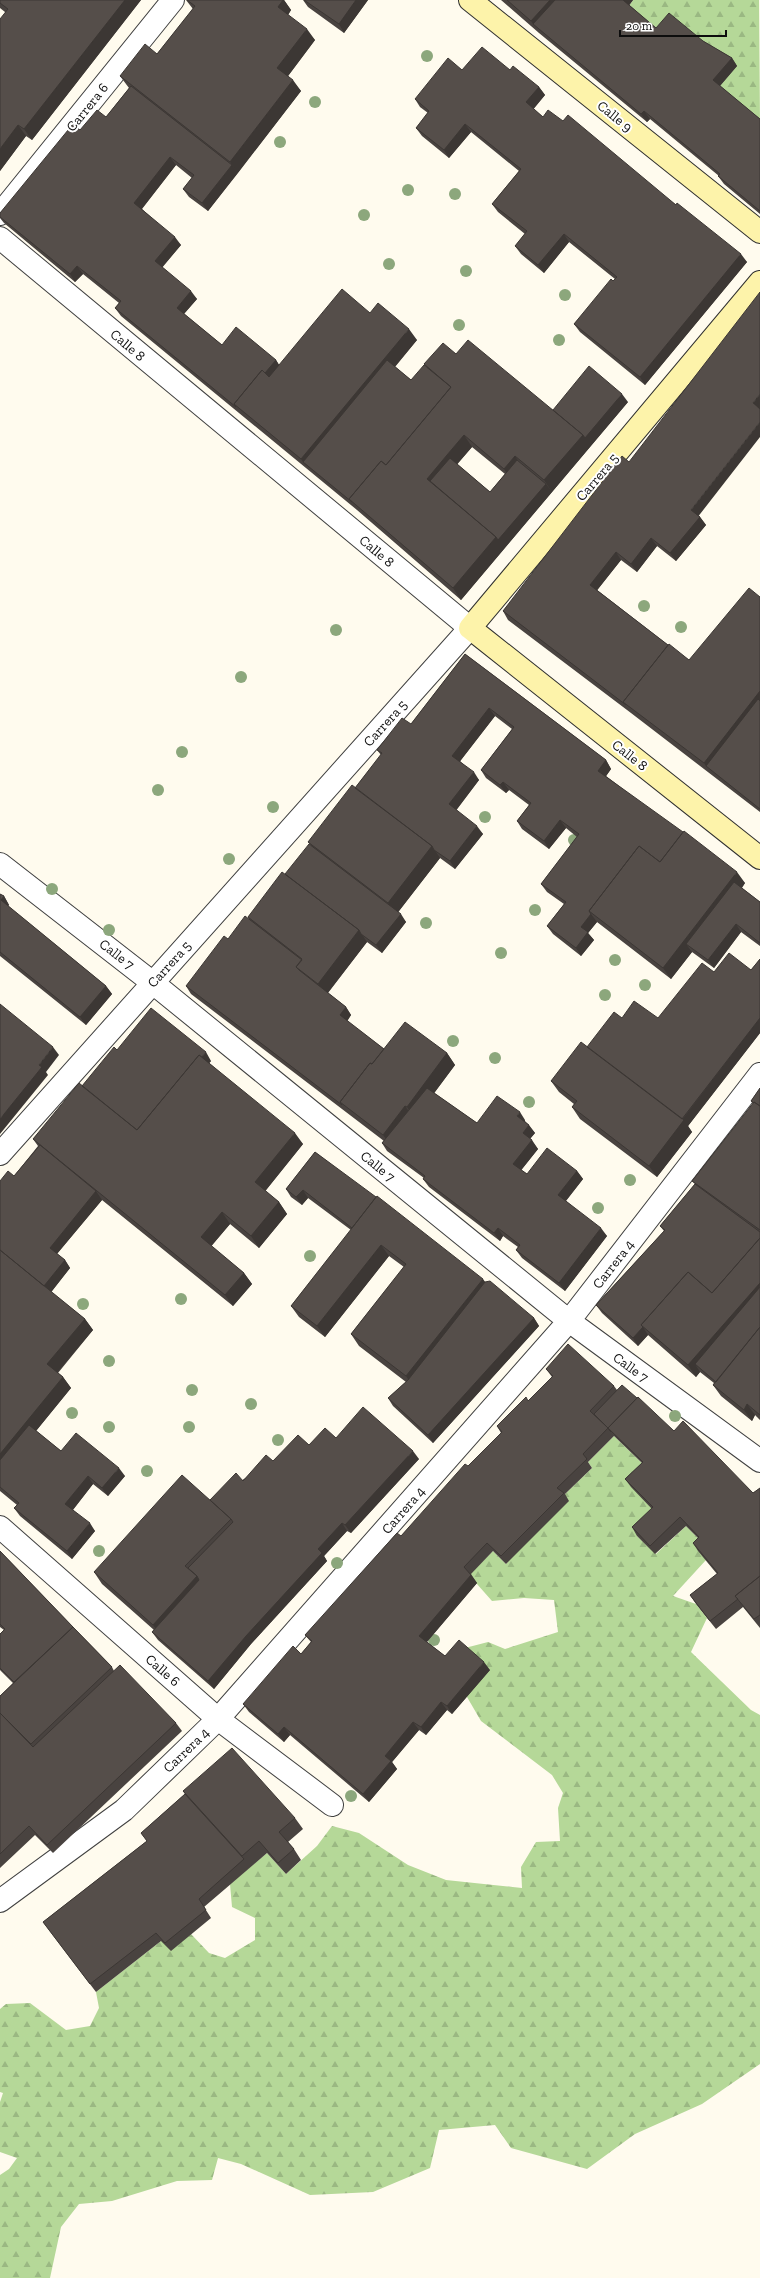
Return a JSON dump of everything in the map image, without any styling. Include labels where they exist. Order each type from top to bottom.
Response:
[{"type":"street","name":"Carrera 6","points":[[0,214],[173,0]]},
{"type":"street","name":"Calle 9","points":[[470,0],[760,232]]},
{"type":"street","name":"Calle 8","points":[[0,238],[470,628],[760,858]]},
{"type":"street","name":"Carrera 5","points":[[0,1154],[470,628],[760,282]]},
{"type":"street","name":"Calle 7","points":[[0,864],[153,983],[569,1322],[760,1461]]},
{"type":"street","name":"Carrera 4","points":[[0,1901],[124,1810],[218,1719],[569,1322],[760,1074]]},
{"type":"street","name":"Calle 6","points":[[0,1527],[218,1719],[332,1805]]},
{"type":"green space","points":[[633,0],[759,0],[760,123],[628,7]]},
{"type":"green space","points":[[614,1436],[649,1470],[659,1516],[637,1536],[656,1554],[686,1526],[705,1545],[699,1551],[706,1560],[673,1596],[696,1604],[707,1618],[691,1652],[751,1710],[760,1715],[760,2064],[702,2104],[635,2134],[587,2169],[511,2148],[495,2125],[439,2130],[430,2168],[373,2192],[310,2195],[241,2164],[218,2158],[212,2180],[177,2181],[112,2201],[79,2204],[61,2227],[50,2278],[0,2278],[0,2175],[9,2169],[17,2158],[0,2152],[0,2102],[3,2093],[0,2092],[0,2009],[6,2004],[30,2003],[66,2030],[90,2026],[99,2008],[96,1992],[161,1941],[191,1934],[209,1953],[225,1958],[255,1940],[255,1918],[232,1907],[230,1884],[267,1853],[286,1874],[317,1846],[332,1826],[359,1833],[408,1865],[446,1880],[522,1888],[521,1867],[536,1842],[560,1841],[558,1808],[563,1793],[552,1775],[481,1721],[467,1697],[465,1648],[488,1642],[505,1649],[558,1632],[554,1600],[524,1598],[492,1601],[469,1575],[493,1551],[506,1564],[563,1496],[592,1468],[588,1462]]},
{"type":"building","points":[[0,0],[125,0],[24,129],[18,125],[0,149],[0,19],[8,9],[0,3]]},
{"type":"building","points":[[187,0],[283,0],[278,7],[307,29],[277,68],[293,80],[230,162],[120,76],[145,44],[157,54],[195,6]]},
{"type":"building","points":[[304,0],[356,0],[339,24]]},
{"type":"building","points":[[507,0],[550,0],[531,21]]},
{"type":"building","points":[[555,0],[623,0],[656,28],[669,13],[703,41],[732,58],[713,80],[760,119],[760,211],[718,176],[720,174],[644,111],[641,114],[533,24]]},
{"type":"building","points":[[482,47],[510,70],[513,66],[539,87],[526,102],[543,117],[548,110],[563,121],[568,115],[676,205],[677,203],[741,254],[640,377],[574,324],[611,279],[613,281],[617,277],[564,234],[538,265],[515,246],[527,231],[492,204],[521,169],[465,124],[444,150],[416,128],[429,111],[415,99],[448,58],[462,70]]},
{"type":"building","points":[[131,86],[232,165],[202,203],[183,189],[194,175],[170,157],[134,203],[175,237],[155,261],[191,291],[177,308],[222,345],[236,327],[276,360],[265,373],[262,370],[234,404],[236,407],[115,308],[121,301],[77,266],[70,274],[0,217],[0,213],[73,124],[80,130],[97,110],[106,117]]},
{"type":"building","points":[[342,289],[370,313],[378,303],[409,329],[301,459],[234,404],[262,370],[269,377]]},
{"type":"building","points":[[760,292],[760,394],[753,403],[760,409],[760,422],[691,510],[700,517],[670,553],[651,538],[631,564],[616,552],[590,585],[668,645],[623,702],[626,705],[503,611],[622,456],[629,462]]},
{"type":"building","points":[[468,340],[583,435],[544,480],[515,456],[504,469],[464,435],[447,455],[427,479],[496,537],[453,588],[349,499],[381,461],[386,465],[451,387],[424,364],[443,343],[456,354]]},
{"type":"building","points":[[387,360],[411,380],[424,365],[451,387],[386,465],[381,461],[349,499],[352,502],[303,462]]},
{"type":"building","points":[[589,366],[622,394],[585,438],[553,410]]},
{"type":"building","points":[[450,458],[490,492],[517,460],[546,484],[498,540],[430,481]]},
{"type":"building","points":[[749,588],[760,597],[760,691],[704,763],[623,702],[669,644],[689,660]]},
{"type":"building","points":[[465,654],[606,760],[598,771],[683,832],[660,862],[639,846],[589,911],[591,914],[581,927],[588,932],[576,948],[547,926],[566,902],[541,884],[579,834],[560,820],[544,841],[517,821],[531,803],[503,782],[500,785],[481,770],[514,727],[489,708],[452,756],[474,772],[449,804],[477,826],[450,861],[355,788],[382,753],[377,750],[402,718],[411,724]]},
{"type":"building","points":[[758,699],[760,701],[760,809],[706,766]]},
{"type":"building","points":[[352,785],[432,846],[388,903],[308,842]]},
{"type":"building","points":[[684,831],[737,872],[663,968],[589,911],[639,846],[660,862]]},
{"type":"building","points":[[309,844],[401,914],[376,945],[361,934],[359,930],[285,874]]},
{"type":"building","points":[[282,872],[359,930],[318,984],[296,967],[302,959],[248,917]]},
{"type":"building","points":[[734,882],[760,902],[760,943],[736,924],[708,960],[686,944]]},
{"type":"building","points":[[0,894],[4,896],[1,900],[106,986],[80,1017],[0,952]]},
{"type":"building","points":[[245,916],[302,960],[296,967],[346,1007],[340,1015],[384,1049],[372,1064],[370,1063],[340,1102],[342,1105],[186,986],[224,936],[228,939]]},
{"type":"building","points":[[729,953],[751,970],[760,959],[760,1018],[682,1119],[587,1047],[614,1012],[622,1018],[634,1001],[658,1018],[702,963],[714,972]]},
{"type":"building","points":[[0,1004],[53,1047],[39,1065],[42,1067],[0,1119]]},
{"type":"building","points":[[151,1008],[206,1052],[202,1057],[199,1055],[137,1130],[82,1086],[114,1047],[117,1050]]},
{"type":"building","points":[[405,1022],[447,1053],[407,1107],[405,1106],[383,1135],[340,1102],[370,1063],[372,1064]]},
{"type":"building","points":[[581,1042],[684,1120],[649,1166],[572,1107],[577,1101],[551,1081]]},
{"type":"building","points":[[199,1055],[295,1133],[255,1182],[279,1202],[251,1236],[222,1212],[201,1237],[244,1273],[225,1295],[33,1139],[79,1083],[137,1130]]},
{"type":"building","points":[[427,1088],[477,1123],[497,1096],[520,1112],[517,1116],[529,1125],[523,1133],[532,1140],[513,1164],[527,1174],[547,1148],[577,1171],[558,1195],[601,1228],[559,1283],[516,1250],[520,1245],[498,1228],[494,1233],[423,1179],[425,1176],[382,1143]]},
{"type":"building","points":[[760,1088],[760,1106],[751,1101]]},
{"type":"building","points":[[754,1102],[760,1106],[760,1230],[692,1181]]},
{"type":"building","points":[[40,1145],[96,1191],[50,1248],[65,1260],[44,1286],[0,1250],[0,1181],[8,1171],[14,1176]]},
{"type":"building","points":[[315,1152],[376,1197],[352,1228],[303,1190],[296,1197],[286,1189]]},
{"type":"building","points":[[695,1184],[760,1232],[760,1238],[712,1293],[688,1272],[641,1325],[643,1327],[633,1338],[596,1305],[665,1230],[660,1226]]},
{"type":"building","points":[[377,1196],[483,1279],[406,1376],[351,1334],[406,1264],[381,1245],[317,1326],[291,1306]]},
{"type":"building","points":[[760,1238],[760,1283],[688,1365],[641,1325],[688,1272],[712,1293]]},
{"type":"building","points":[[0,1250],[85,1319],[47,1364],[63,1377],[0,1454]]},
{"type":"building","points":[[490,1281],[534,1318],[428,1435],[388,1398],[408,1380],[485,1282]]},
{"type":"building","points":[[760,1287],[760,1327],[716,1382],[695,1364]]},
{"type":"building","points":[[760,1327],[760,1415],[747,1404],[744,1410],[713,1385]]},
{"type":"building","points":[[568,1344],[614,1386],[590,1411],[608,1428],[583,1454],[587,1459],[557,1488],[564,1493],[501,1556],[487,1543],[464,1567],[471,1575],[419,1636],[445,1656],[459,1640],[484,1662],[447,1706],[441,1702],[421,1727],[413,1722],[385,1756],[391,1761],[363,1794],[284,1727],[278,1734],[243,1704],[293,1646],[301,1654],[312,1641],[305,1635],[397,1533],[401,1536],[465,1464],[468,1466],[502,1432],[497,1426],[526,1397],[528,1401],[553,1376],[546,1369]]},
{"type":"building","points":[[622,1385],[637,1398],[608,1428],[594,1414]]},
{"type":"building","points":[[638,1397],[674,1431],[683,1421],[753,1493],[760,1488],[760,1576],[735,1596],[738,1599],[710,1621],[690,1595],[718,1573],[693,1543],[699,1537],[680,1517],[650,1546],[632,1527],[653,1507],[625,1479],[643,1462],[608,1428]]},
{"type":"building","points":[[363,1407],[413,1451],[345,1525],[342,1523],[318,1549],[322,1553],[246,1636],[208,1681],[152,1632],[199,1580],[197,1576],[188,1568],[233,1522],[210,1500],[236,1473],[243,1481],[266,1455],[273,1461],[298,1435],[309,1445],[325,1428],[336,1438]]},
{"type":"building","points":[[29,1425],[61,1451],[76,1433],[119,1468],[102,1488],[88,1476],[65,1504],[90,1523],[67,1551],[14,1508],[19,1503],[0,1487],[0,1460]]},
{"type":"building","points":[[182,1475],[231,1519],[185,1566],[197,1576],[153,1625],[94,1572]]},
{"type":"building","points":[[0,1551],[73,1627],[14,1682],[0,1668],[0,1634],[5,1629],[0,1624]]},
{"type":"building","points":[[760,1576],[760,1615],[754,1619],[735,1596]]},
{"type":"building","points":[[73,1627],[112,1667],[31,1744],[0,1713],[0,1696]]},
{"type":"building","points":[[120,1665],[176,1723],[47,1845],[29,1826],[0,1854],[0,1713],[33,1747]]},
{"type":"building","points":[[232,1748],[295,1818],[279,1832],[294,1849],[278,1863],[259,1841],[242,1856],[183,1791]]},
{"type":"building","points":[[185,1794],[244,1859],[199,1899],[206,1910],[165,1943],[156,1933],[90,1984],[43,1922],[147,1841],[141,1833]]}]
